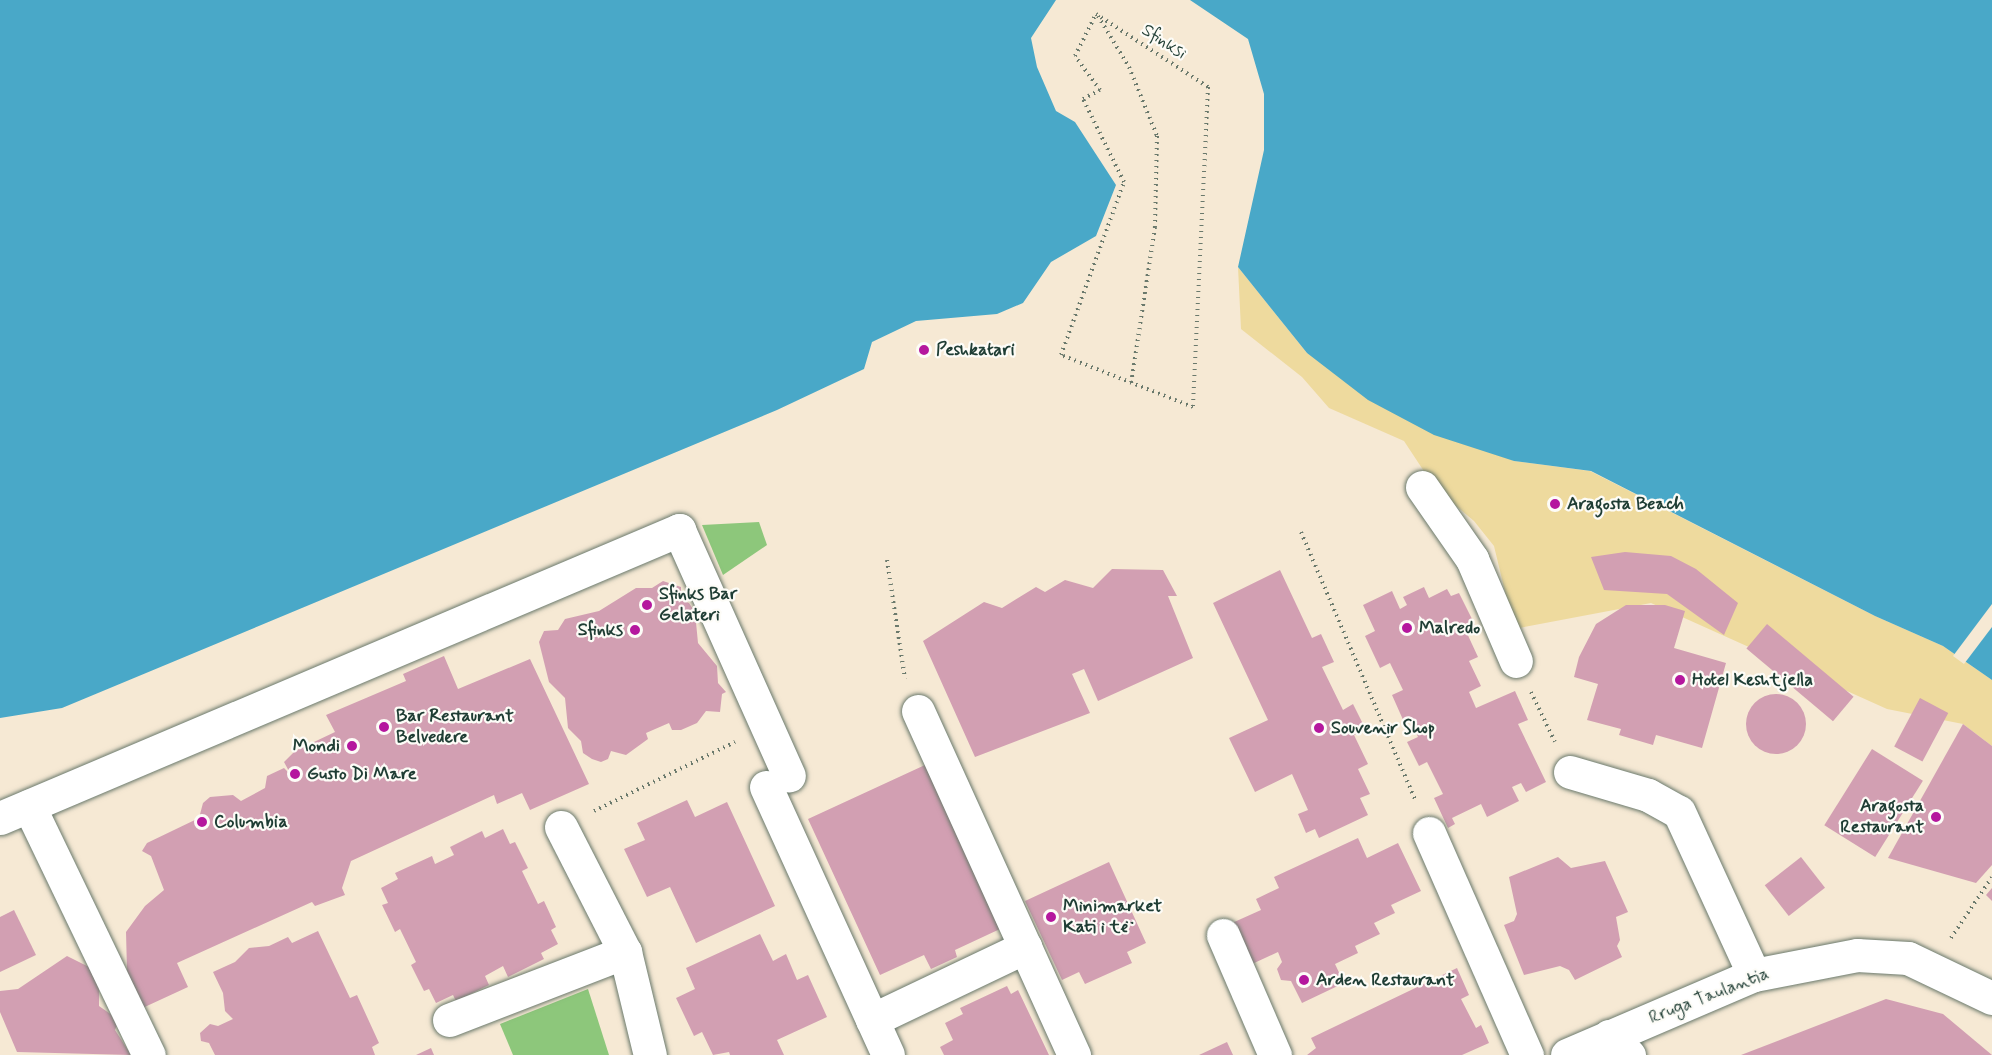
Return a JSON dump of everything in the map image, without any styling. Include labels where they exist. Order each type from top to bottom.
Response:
[{"type":"street","points":[[1422,487],[1472,560],[1516,661]]},
{"type":"street","points":[[149,1055],[14,812],[679,530],[765,728],[778,781],[872,1020],[888,1055]]},
{"type":"street","points":[[918,711],[1074,1055]]},
{"type":"street","points":[[1570,772],[1648,795],[1679,812],[1699,848],[1754,975]]},
{"type":"street","points":[[561,827],[625,952],[650,1055]]},
{"type":"street","points":[[1429,833],[1527,1055]]},
{"type":"street","points":[[1222,935],[1275,1055]]},
{"type":"street","points":[[872,1020],[1025,947]]},
{"type":"street","points":[[449,1020],[625,952]]},
{"type":"street","name":"Rruga Taulantia","points":[[1567,1055],[1619,1046],[1754,975],[1857,955],[1908,958],[1992,998]]},
{"type":"path","name":"Sfinksi","points":[[1096,14],[1208,87],[1193,407],[1061,355],[1124,182],[1083,99],[1100,90],[1075,56],[1096,14]]},
{"type":"path","points":[[1096,14],[1130,67],[1157,136],[1155,227],[1131,383]]},
{"type":"path","points":[[1301,532],[1429,833]]},
{"type":"path","points":[[887,560],[902,672],[918,711]]},
{"type":"path","points":[[1516,661],[1570,772]]},
{"type":"path","points":[[561,827],[765,728]]},
{"type":"path","points":[[1950,940],[1992,877]]},
{"type":"green space","points":[[759,522],[767,545],[723,575],[702,525]]},
{"type":"green space","points":[[588,989],[609,1055],[513,1055],[500,1024]]},
{"type":"sand","name":"Aragosta Beach","points":[[1238,267],[1307,353],[1514,461],[1590,471],[1875,616],[1943,646],[1992,680],[1992,746],[1963,724],[1887,709],[1651,603],[1514,629],[1494,546],[1474,521],[1435,488],[1404,441],[1329,408],[1302,377],[1241,329]]},
{"type":"water","points":[[0,0],[1056,0],[1031,38],[1037,67],[1056,111],[1075,122],[1116,185],[1096,236],[1051,262],[1023,303],[997,314],[916,321],[872,342],[864,369],[777,410],[62,708],[0,718]]},
{"type":"water","points":[[1190,0],[1992,0],[1992,680],[1943,646],[1875,616],[1591,471],[1514,461],[1434,435],[1368,400],[1307,353],[1238,267],[1264,150],[1264,94],[1248,39]]},
{"type":"pier","points":[[1992,604],[1992,627],[1964,664],[1953,656]]},
{"type":"building","points":[[1625,552],[1671,556],[1696,569],[1738,603],[1724,635],[1667,594],[1604,590],[1591,557]]},
{"type":"building","points":[[1112,569],[1163,570],[1177,596],[1168,596],[1193,658],[1098,701],[1084,669],[1072,674],[1090,713],[975,757],[923,641],[984,602],[1002,608],[1036,587],[1045,592],[1065,580],[1093,588]]},
{"type":"building","points":[[1280,570],[1312,638],[1321,634],[1334,662],[1322,667],[1343,710],[1353,704],[1366,730],[1354,735],[1368,764],[1358,769],[1370,794],[1360,798],[1368,815],[1319,838],[1315,829],[1306,833],[1298,814],[1308,810],[1292,774],[1255,792],[1229,738],[1268,720],[1213,603]]},
{"type":"building","points":[[663,581],[681,587],[681,600],[689,603],[695,612],[698,643],[717,666],[718,683],[726,692],[722,694],[720,712],[706,711],[697,723],[681,730],[672,730],[669,723],[646,733],[648,739],[626,755],[611,751],[608,759],[601,762],[592,759],[583,753],[581,741],[568,728],[565,698],[549,682],[539,642],[544,631],[558,630],[565,619],[599,611],[636,588],[652,588]]},
{"type":"building","points":[[1424,587],[1429,598],[1447,589],[1451,596],[1459,593],[1475,625],[1465,629],[1478,657],[1469,661],[1481,686],[1469,692],[1476,708],[1515,691],[1528,720],[1518,724],[1546,782],[1526,792],[1521,783],[1512,787],[1519,801],[1487,817],[1481,804],[1452,818],[1455,824],[1448,828],[1434,798],[1443,794],[1427,762],[1419,766],[1407,742],[1418,737],[1410,719],[1404,722],[1392,695],[1403,690],[1390,663],[1380,668],[1365,636],[1375,631],[1363,605],[1392,591],[1400,609],[1407,605],[1403,597]]},
{"type":"building","points":[[1626,605],[1665,605],[1685,611],[1674,648],[1726,663],[1702,748],[1656,735],[1653,745],[1619,735],[1621,729],[1587,720],[1598,684],[1574,677],[1579,657],[1596,624]]},
{"type":"building","points":[[1767,624],[1854,697],[1833,721],[1746,649]]},
{"type":"building","points":[[444,656],[458,689],[530,659],[589,784],[530,810],[522,793],[497,804],[494,795],[351,861],[342,888],[345,895],[315,906],[312,902],[177,963],[188,987],[136,1011],[117,976],[127,971],[126,932],[145,906],[164,890],[151,856],[142,851],[147,843],[199,818],[203,803],[210,797],[233,795],[241,801],[265,788],[267,776],[284,768],[291,775],[284,762],[295,751],[335,732],[326,715],[406,681],[403,674]]},
{"type":"building","points":[[1770,694],[1782,694],[1798,702],[1804,712],[1806,724],[1804,736],[1798,746],[1782,754],[1770,754],[1754,746],[1746,730],[1746,718],[1754,702]]},
{"type":"building","points":[[1920,698],[1948,713],[1922,762],[1894,747]]},
{"type":"building","points":[[1963,724],[1992,746],[1992,865],[1976,883],[1888,858]]},
{"type":"building","points":[[1872,749],[1923,781],[1875,857],[1824,825]]},
{"type":"building","points":[[925,765],[1000,929],[955,950],[957,957],[931,969],[924,955],[880,975],[808,819]]},
{"type":"building","points":[[687,800],[695,817],[727,802],[775,906],[696,943],[670,887],[647,897],[624,849],[645,840],[637,823]]},
{"type":"building","points":[[503,829],[510,844],[515,842],[528,868],[522,871],[538,904],[544,901],[556,927],[551,930],[558,944],[541,953],[544,959],[508,977],[503,966],[485,976],[489,985],[456,1001],[453,995],[436,1003],[429,989],[424,991],[411,965],[416,962],[400,929],[395,932],[382,905],[388,903],[381,888],[398,879],[395,873],[432,856],[435,864],[454,855],[450,847],[482,831],[485,838]]},
{"type":"building","points":[[1358,838],[1367,858],[1398,843],[1421,891],[1391,905],[1395,913],[1374,923],[1380,934],[1355,946],[1358,953],[1335,964],[1344,983],[1302,1003],[1291,981],[1281,980],[1277,969],[1282,962],[1278,952],[1252,964],[1232,923],[1261,910],[1256,899],[1279,888],[1274,877]]},
{"type":"building","points":[[1558,857],[1571,868],[1605,861],[1628,912],[1616,917],[1620,940],[1617,946],[1622,957],[1575,980],[1569,970],[1560,966],[1524,975],[1504,925],[1514,921],[1517,914],[1509,877]]},
{"type":"building","points":[[1801,857],[1825,888],[1789,916],[1765,885]]},
{"type":"building","points":[[1109,862],[1146,943],[1127,952],[1132,963],[1085,984],[1079,972],[1062,980],[1025,901]]},
{"type":"building","points":[[1992,888],[1992,901],[1986,895]]},
{"type":"building","points":[[14,910],[36,955],[0,972],[0,917]]},
{"type":"building","points":[[318,931],[350,998],[357,995],[379,1043],[372,1047],[375,1055],[215,1055],[209,1043],[201,1041],[200,1033],[210,1024],[218,1026],[233,1019],[225,1011],[223,993],[213,972],[235,962],[249,948],[269,946],[288,937],[292,943]]},
{"type":"building","points":[[760,934],[773,961],[786,954],[797,980],[808,975],[827,1017],[777,1040],[784,1055],[730,1055],[729,1052],[713,1055],[702,1032],[694,1036],[676,998],[695,989],[686,968]]},
{"type":"building","points":[[67,956],[91,968],[99,983],[99,1006],[119,1020],[115,1030],[131,1055],[17,1052],[0,1012],[0,991],[18,989]]},
{"type":"building","points":[[1457,968],[1469,995],[1461,999],[1476,1028],[1481,1025],[1489,1043],[1462,1055],[1307,1055],[1316,1048],[1311,1038]]},
{"type":"building","points":[[1007,986],[1011,994],[1018,990],[1049,1055],[944,1055],[940,1047],[953,1040],[945,1023],[963,1014],[960,1008]]},
{"type":"building","points":[[1886,999],[1943,1014],[1992,1055],[1741,1055]]},
{"type":"building","points":[[1227,1042],[1233,1055],[1199,1055]]},
{"type":"building","points":[[431,1048],[434,1055],[416,1055]]},
{"type":"place","name":"Peshkatari","points":[[924,350]]},
{"type":"place","name":"Aragosta Beach","points":[[1555,504]]},
{"type":"place","name":"Sfinks Bar Gelateri","points":[[647,605]]},
{"type":"place","name":"Malredo","points":[[1407,628]]},
{"type":"place","name":"Sfinks","points":[[635,630]]},
{"type":"place","name":"Hotel Keshtjella","points":[[1680,680]]},
{"type":"place","name":"Bar Restaurant Belvedere","points":[[384,727]]},
{"type":"place","name":"Souvenir Shop","points":[[1319,728]]},
{"type":"place","name":"Mondi","points":[[352,746]]},
{"type":"place","name":"Gusto Di Mare","points":[[295,774]]},
{"type":"place","name":"Aragosta Restaurant","points":[[1936,817]]},
{"type":"place","name":"Columbia","points":[[202,822]]},
{"type":"place","name":"Minimarket Kati i të","points":[[1051,917]]},
{"type":"place","name":"Arden Restaurant","points":[[1304,980]]}]
